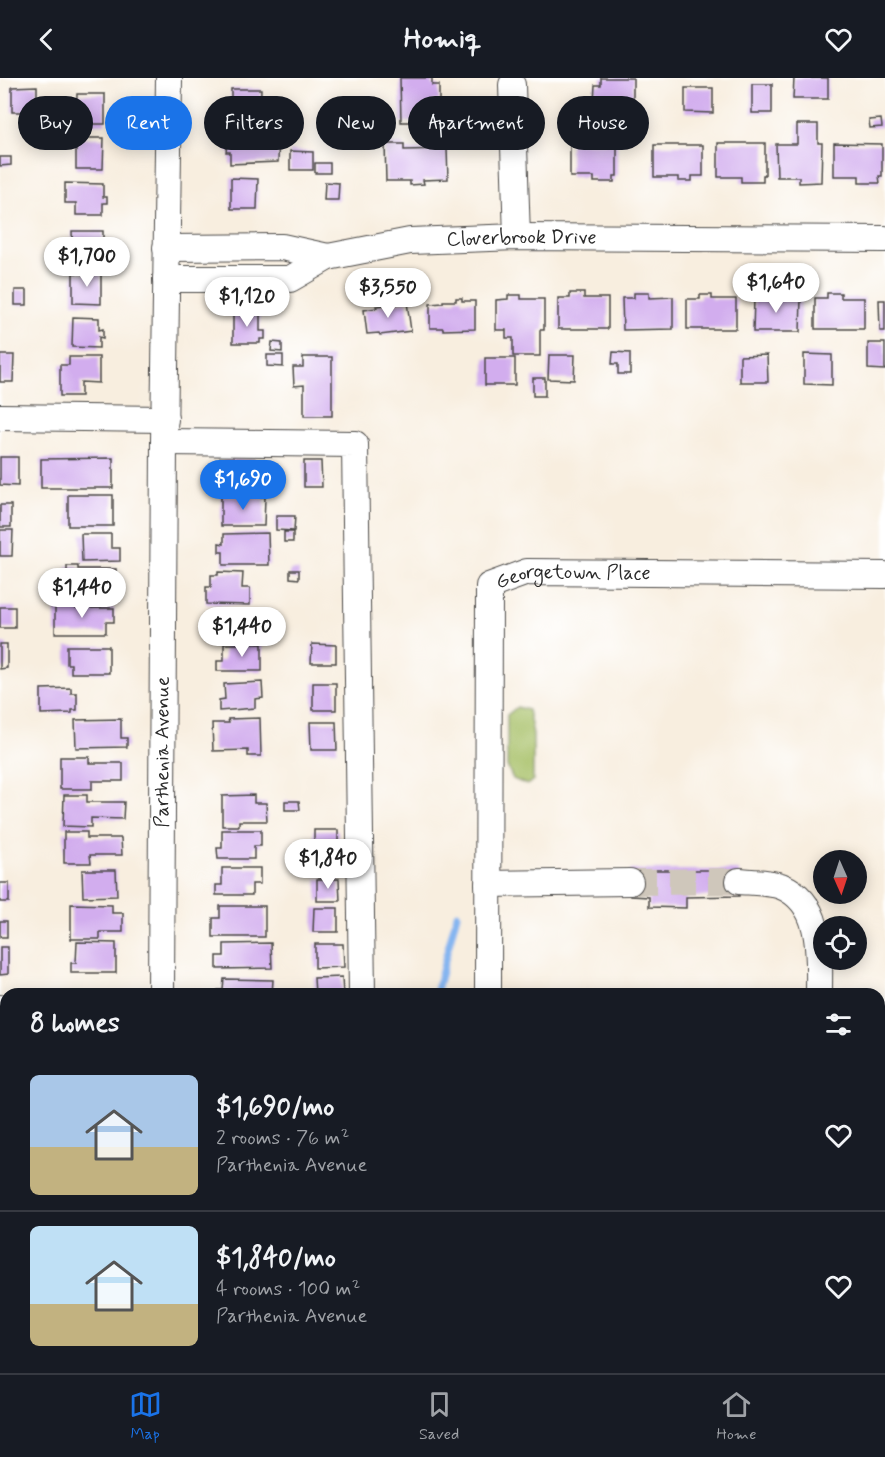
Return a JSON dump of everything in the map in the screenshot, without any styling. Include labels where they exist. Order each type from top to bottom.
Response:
[{"type":"street","name":"Parthenia Avenue","points":[[161,988],[164,431],[169,78]]},
{"type":"street","points":[[512,85],[517,237]]},
{"type":"street","name":"Cloverbrook Drive","points":[[166,279],[290,279],[328,257],[410,241],[517,237],[885,239]]},
{"type":"street","points":[[166,248],[282,247],[328,257]]},
{"type":"street","points":[[0,417],[355,444],[362,988]]},
{"type":"street","name":"Georgetown Place","points":[[488,988],[489,586],[527,572],[885,575]]},
{"type":"street","points":[[739,881],[780,886],[798,897],[809,912],[816,929],[819,988]]},
{"type":"street","points":[[488,884],[630,882]]},
{"type":"green space","points":[[517,707],[528,710],[533,734],[533,780],[527,785],[513,779],[507,766],[507,715]]},
{"type":"building","points":[[400,78],[432,78],[432,85],[439,85],[439,96],[408,96],[408,122],[401,122]]},
{"type":"building","points":[[601,78],[633,78],[633,96],[594,96],[595,85],[601,85]]},
{"type":"building","points":[[794,78],[828,78],[828,99],[793,99]]},
{"type":"building","points":[[752,84],[772,84],[772,113],[752,113]]},
{"type":"building","points":[[37,86],[37,96],[18,96],[18,112],[12,112],[12,87]]},
{"type":"building","points":[[685,88],[713,88],[713,113],[685,112]]},
{"type":"building","points":[[231,89],[261,89],[261,96],[231,96]]},
{"type":"building","points":[[77,94],[105,94],[105,124],[93,124],[93,96],[77,96]]},
{"type":"building","points":[[881,119],[882,127],[870,128],[869,120]]},
{"type":"building","points":[[797,124],[818,124],[818,143],[822,143],[821,182],[799,183],[799,177],[777,177],[776,144],[797,144]]},
{"type":"building","points":[[93,138],[104,138],[103,169],[76,169],[76,150],[93,150]]},
{"type":"building","points":[[718,143],[765,143],[763,182],[741,182],[741,177],[718,177]]},
{"type":"building","points":[[834,143],[882,144],[880,183],[859,183],[859,176],[834,176]]},
{"type":"building","points":[[396,144],[404,144],[404,150],[447,150],[448,179],[423,180],[424,184],[410,185],[410,181],[386,181],[385,150],[396,150]]},
{"type":"building","points":[[654,145],[703,145],[703,176],[692,176],[692,181],[678,181],[678,177],[654,177]]},
{"type":"building","points":[[226,150],[278,150],[278,162],[230,164],[230,152],[226,152]]},
{"type":"building","points":[[570,150],[617,150],[617,176],[614,176],[614,182],[594,182],[594,177],[570,177]]},
{"type":"building","points":[[290,151],[313,152],[313,170],[290,170]]},
{"type":"building","points":[[0,157],[11,157],[11,165],[0,166]]},
{"type":"building","points":[[315,163],[330,163],[330,173],[315,173]]},
{"type":"building","points":[[231,178],[258,179],[257,209],[231,209]]},
{"type":"building","points":[[325,182],[339,183],[338,200],[324,200]]},
{"type":"building","points":[[65,183],[103,184],[103,197],[107,197],[107,203],[103,203],[103,215],[76,215],[76,203],[65,203]]},
{"type":"building","points":[[72,231],[103,231],[103,244],[110,244],[110,258],[73,258]]},
{"type":"building","points":[[73,273],[101,273],[101,304],[73,303]]},
{"type":"building","points":[[15,290],[27,290],[27,305],[15,305]]},
{"type":"building","points":[[757,292],[776,292],[776,298],[801,298],[800,332],[753,332],[754,298],[757,299]]},
{"type":"building","points":[[570,293],[584,293],[584,298],[608,298],[608,329],[558,329],[558,298],[570,298]]},
{"type":"building","points":[[634,293],[649,293],[649,298],[673,297],[673,329],[623,330],[622,298],[634,298]]},
{"type":"building","points":[[827,293],[841,293],[841,298],[864,298],[864,329],[815,329],[815,298],[827,298]]},
{"type":"building","points":[[508,295],[521,295],[521,299],[544,299],[544,330],[540,330],[540,356],[513,356],[513,338],[506,338],[506,330],[496,330],[496,300],[508,299]]},
{"type":"building","points":[[700,295],[712,295],[712,299],[736,299],[736,329],[687,329],[687,299],[700,299]]},
{"type":"building","points":[[456,298],[462,298],[462,301],[475,301],[475,329],[430,328],[430,304],[456,301]]},
{"type":"building","points":[[879,300],[885,300],[885,331],[880,331]]},
{"type":"building","points":[[407,302],[411,331],[380,335],[379,333],[367,334],[364,310]]},
{"type":"building","points":[[233,312],[260,312],[260,331],[265,331],[265,339],[260,339],[260,343],[233,343]]},
{"type":"building","points":[[73,317],[99,318],[99,330],[103,329],[103,338],[99,337],[99,348],[72,347]]},
{"type":"building","points":[[272,342],[282,343],[282,352],[271,351]]},
{"type":"building","points":[[868,343],[885,343],[885,370],[868,369]]},
{"type":"building","points":[[613,352],[630,353],[630,374],[618,374],[618,364],[612,364]]},
{"type":"building","points":[[804,354],[832,355],[832,385],[804,384]]},
{"type":"building","points":[[0,355],[14,355],[13,382],[0,382]]},
{"type":"building","points":[[267,355],[283,355],[283,367],[267,366]]},
{"type":"building","points":[[549,355],[575,355],[574,380],[548,379]]},
{"type":"building","points":[[767,355],[768,382],[740,382],[740,356]]},
{"type":"building","points":[[69,357],[99,357],[99,383],[81,382],[81,396],[60,396],[60,365],[69,365]]},
{"type":"building","points":[[303,357],[332,357],[332,416],[304,416],[304,385],[294,386],[293,367],[303,367]]},
{"type":"building","points":[[485,358],[515,358],[515,385],[485,385]]},
{"type":"building","points":[[533,378],[545,378],[545,396],[533,396]]},
{"type":"building","points":[[0,457],[18,457],[18,486],[0,485]]},
{"type":"building","points":[[113,458],[113,488],[41,488],[41,459]]},
{"type":"building","points":[[255,459],[256,486],[215,486],[215,473],[223,473],[223,460]]},
{"type":"building","points":[[304,461],[321,461],[322,487],[304,487]]},
{"type":"building","points":[[68,495],[113,495],[113,526],[68,526]]},
{"type":"building","points":[[221,496],[265,497],[264,526],[221,526]]},
{"type":"building","points":[[0,505],[11,505],[11,527],[0,527]]},
{"type":"building","points":[[276,516],[295,516],[294,531],[276,530]]},
{"type":"building","points":[[0,530],[13,530],[12,556],[0,556]]},
{"type":"building","points":[[284,532],[293,532],[293,542],[284,542]]},
{"type":"building","points":[[268,533],[269,565],[223,565],[223,552],[219,552],[219,543],[224,544],[224,534]]},
{"type":"building","points":[[81,534],[111,534],[111,548],[120,548],[120,561],[82,562]]},
{"type":"building","points":[[67,566],[78,566],[78,569],[116,569],[116,601],[89,601],[89,588],[76,587],[76,578],[67,578]]},
{"type":"building","points":[[290,570],[299,570],[299,579],[290,578]]},
{"type":"building","points":[[218,572],[243,573],[242,588],[250,588],[250,605],[206,604],[206,587],[211,587],[211,575],[218,575]]},
{"type":"building","points":[[55,604],[76,605],[76,608],[114,608],[114,622],[106,622],[106,633],[55,633]]},
{"type":"building","points":[[0,607],[15,607],[15,628],[0,628]]},
{"type":"building","points":[[0,644],[7,644],[7,668],[0,669]]},
{"type":"building","points":[[224,644],[262,644],[262,671],[217,671],[217,661],[224,661]]},
{"type":"building","points":[[312,644],[336,645],[336,663],[311,663]]},
{"type":"building","points":[[67,646],[109,646],[109,673],[71,673],[71,664],[67,664]]},
{"type":"building","points":[[262,682],[263,698],[255,699],[255,708],[219,711],[219,700],[225,699],[224,684]]},
{"type":"building","points":[[313,683],[336,683],[336,710],[313,710]]},
{"type":"building","points":[[71,688],[71,693],[77,693],[77,710],[72,710],[72,713],[41,714],[41,689]]},
{"type":"building","points":[[260,718],[261,756],[248,756],[248,750],[213,751],[212,723],[229,723],[228,719]]},
{"type":"building","points":[[121,719],[121,738],[127,738],[127,747],[76,748],[75,720]]},
{"type":"building","points":[[310,722],[336,722],[337,750],[311,750]]},
{"type":"building","points":[[60,757],[89,757],[89,763],[123,763],[123,781],[92,781],[92,789],[60,789]]},
{"type":"building","points":[[64,795],[87,795],[87,802],[124,802],[123,819],[91,818],[91,827],[63,826]]},
{"type":"building","points":[[254,795],[254,803],[266,803],[267,821],[239,821],[239,826],[222,826],[222,796]]},
{"type":"building","points":[[285,801],[299,801],[300,810],[285,810]]},
{"type":"building","points":[[222,830],[261,830],[261,846],[254,846],[254,859],[218,859],[217,848],[222,848]]},
{"type":"building","points":[[314,830],[338,830],[338,850],[314,850]]},
{"type":"building","points":[[64,832],[87,832],[87,838],[121,838],[122,855],[90,855],[91,863],[64,863]]},
{"type":"building","points":[[222,868],[260,868],[260,884],[252,884],[252,895],[216,895],[216,885],[222,885]]},
{"type":"building","points":[[82,870],[116,870],[117,896],[83,897]]},
{"type":"building","points":[[630,870],[739,870],[739,896],[686,897],[686,908],[649,907],[649,897],[631,896]]},
{"type":"building","points":[[317,879],[339,879],[340,901],[317,901]]},
{"type":"building","points":[[0,883],[9,883],[9,902],[0,902]]},
{"type":"building","points":[[71,904],[112,905],[112,913],[123,913],[123,932],[100,932],[100,939],[71,939]]},
{"type":"building","points":[[220,906],[265,906],[265,937],[213,937],[213,918],[220,918]]},
{"type":"building","points":[[314,908],[338,908],[338,932],[313,932]]},
{"type":"building","points":[[0,921],[7,921],[7,937],[0,937]]},
{"type":"building","points":[[77,942],[116,943],[116,973],[71,973],[71,963],[76,963]]},
{"type":"building","points":[[271,943],[272,968],[217,969],[217,956],[224,956],[224,944]]},
{"type":"building","points":[[315,944],[343,944],[344,967],[315,968]]},
{"type":"building","points":[[0,947],[8,947],[8,974],[0,975]]},
{"type":"building","points":[[342,977],[343,988],[315,988],[314,978]]},
{"type":"building","points":[[224,979],[273,980],[272,988],[223,988]]},
{"type":"waterway","points":[[438,988],[457,914]]},
{"type":"tunnel","points":[[630,882],[739,881]]}]
